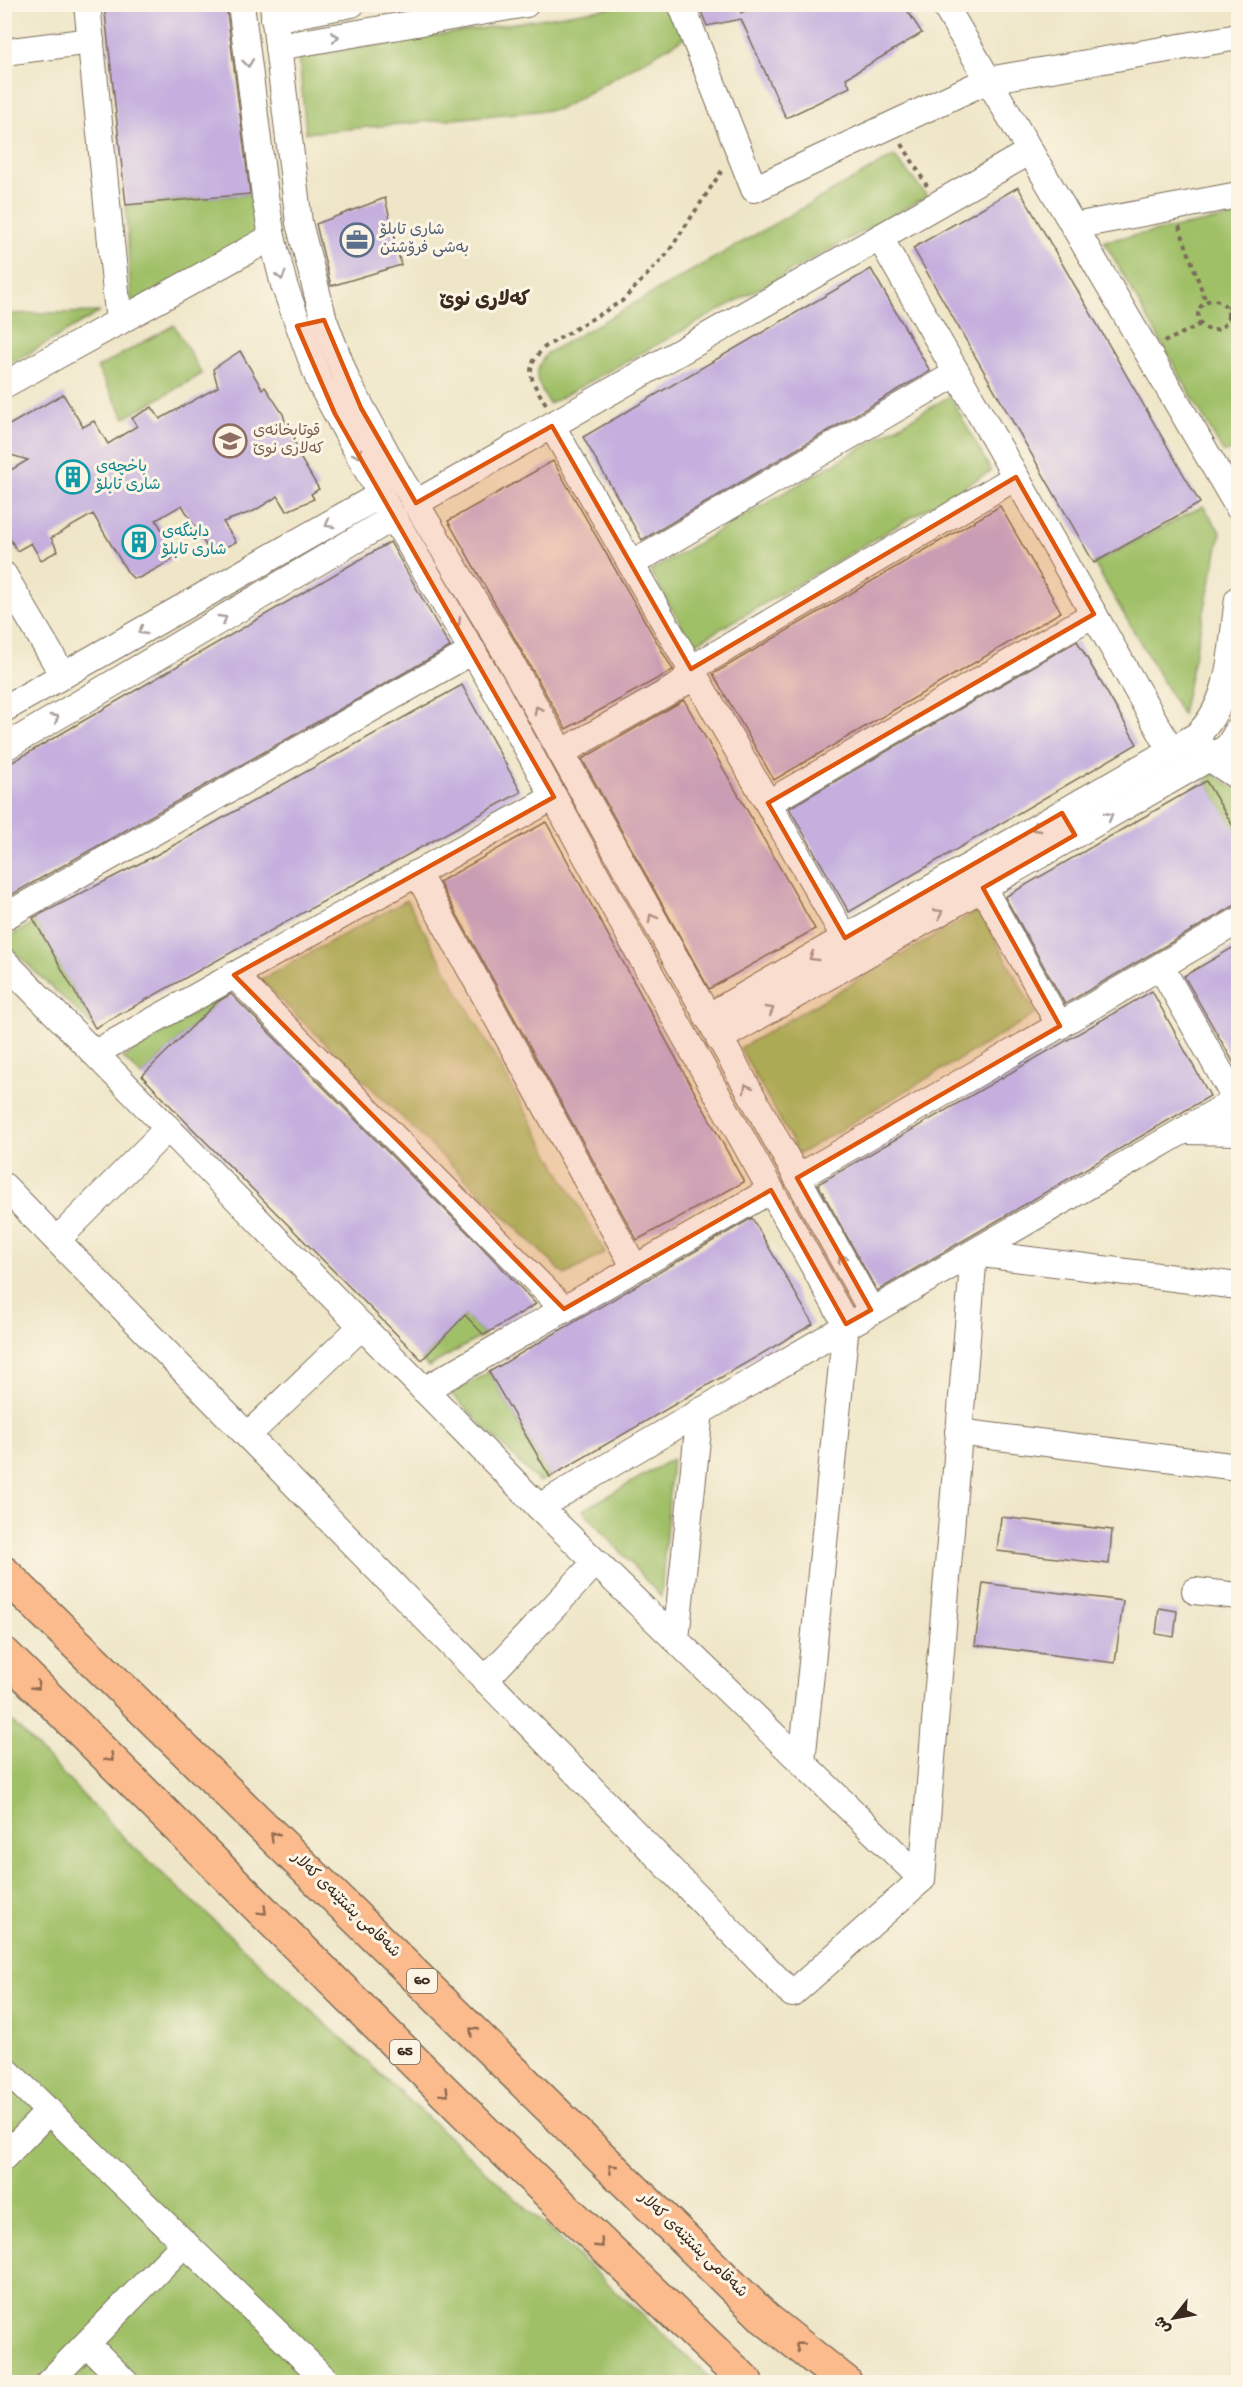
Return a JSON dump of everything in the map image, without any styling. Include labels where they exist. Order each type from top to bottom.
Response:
[{"type":"highway","name":"شەقامی پشتێنەی کەلار","points":[[4,1573],[766,2319],[844,2382]]},
{"type":"highway","name":"65","points":[[4,1654],[487,2134],[746,2382]]},
{"type":"street","points":[[87,4],[119,322]]},
{"type":"street","points":[[241,4],[272,237],[297,326],[330,404],[380,495],[473,651],[846,1324],[802,1762]]},
{"type":"street","points":[[352,4],[273,12],[299,223],[324,320],[356,399],[503,648],[871,1310]]},
{"type":"street","points":[[278,47],[526,4]]},
{"type":"street","points":[[681,4],[754,189],[988,80],[1239,37]]},
{"type":"street","points":[[945,4],[1029,152],[1239,507]]},
{"type":"street","points":[[4,52],[91,41]]},
{"type":"street","points":[[416,503],[1029,152]]},
{"type":"street","points":[[1074,226],[1239,195]]},
{"type":"street","points":[[4,385],[272,237]]},
{"type":"street","points":[[880,238],[1171,750]]},
{"type":"street","points":[[297,326],[324,320]]},
{"type":"street","points":[[631,564],[957,373]]},
{"type":"street","points":[[555,424],[631,564],[845,938]]},
{"type":"street","points":[[561,753],[682,684],[691,669],[1016,477]]},
{"type":"street","points":[[4,709],[380,495]]},
{"type":"street","points":[[4,748],[394,517]]},
{"type":"street","points":[[4,575],[63,675]]},
{"type":"street","points":[[713,1028],[845,938],[1196,735],[1208,724],[1224,696],[1239,599]]},
{"type":"street","points":[[768,803],[1094,614]]},
{"type":"street","points":[[4,917],[473,651]]},
{"type":"street","points":[[713,1028],[983,888],[1228,747],[1239,730]]},
{"type":"street","points":[[1196,735],[1209,758],[1239,777]]},
{"type":"street","points":[[95,1053],[554,797]]},
{"type":"street","points":[[1062,813],[1075,835]]},
{"type":"street","points":[[417,873],[635,1268]]},
{"type":"street","points":[[983,888],[1060,1026]]},
{"type":"street","points":[[797,1178],[1239,921]]},
{"type":"street","points":[[4,961],[540,1507],[922,1879]]},
{"type":"street","points":[[540,1507],[846,1324],[974,1253],[1237,1100],[1161,967]]},
{"type":"street","points":[[234,975],[564,1309]]},
{"type":"street","points":[[57,1240],[168,1128]]},
{"type":"street","points":[[1184,1131],[1239,1132]]},
{"type":"street","points":[[4,1186],[792,1994],[922,1879],[974,1253]]},
{"type":"street","points":[[424,1389],[771,1190]]},
{"type":"street","points":[[974,1253],[1239,1286]]},
{"type":"street","points":[[248,1436],[362,1326]]},
{"type":"street","points":[[676,1639],[700,1411]]},
{"type":"street","points":[[958,1432],[1239,1467]]},
{"type":"street","points":[[485,1680],[596,1562]]},
{"type":"street","points":[[1195,1591],[1239,1596]]},
{"type":"street","points":[[4,2068],[328,2382]]},
{"type":"street","points":[[4,2157],[49,2111]]},
{"type":"street","points":[[49,2382],[185,2243]]},
{"type":"street","points":[[87,2344],[125,2382]]},
{"type":"path","points":[[891,125],[938,204]]},
{"type":"path","points":[[555,424],[531,378],[531,365],[545,347],[622,301],[660,262],[702,204],[737,145]]},
{"type":"path","points":[[1173,208],[1206,302]]},
{"type":"path","points":[[1206,302],[1220,302],[1227,308],[1228,318],[1219,329],[1209,330],[1201,324],[1199,309],[1206,302]]},
{"type":"path","points":[[1227,308],[1239,303]]},
{"type":"path","points":[[1147,351],[1201,324]]},
{"type":"highlighted area","points":[[324,320],[361,408],[416,503],[552,426],[691,669],[1016,477],[1094,614],[768,803],[845,938],[1062,813],[1075,835],[983,888],[1060,1026],[797,1178],[871,1310],[846,1324],[771,1190],[564,1309],[234,975],[554,797],[335,414],[297,326]]},
{"type":"green space","points":[[626,5],[676,5],[684,38],[560,109],[306,133],[299,58]]},
{"type":"green space","points":[[894,156],[927,196],[549,404],[537,378],[538,367],[547,353]]},
{"type":"green space","points":[[250,194],[256,235],[131,304],[126,205]]},
{"type":"green space","points":[[1238,216],[1238,450],[1223,452],[1104,241]]},
{"type":"green space","points":[[100,312],[5,367],[5,314]]},
{"type":"green space","points":[[174,325],[202,374],[125,418],[97,368]]},
{"type":"green space","points":[[950,396],[991,471],[693,645],[650,571]]},
{"type":"green space","points":[[1203,506],[1221,533],[1182,714],[1094,563]]},
{"type":"green space","points":[[1213,774],[1238,791],[1237,834],[1206,781]]},
{"type":"green space","points":[[407,900],[605,1253],[565,1275],[260,980]]},
{"type":"green space","points":[[979,910],[1036,1014],[799,1154],[740,1048]]},
{"type":"green space","points":[[36,922],[95,1028],[5,943],[4,939]]},
{"type":"green space","points":[[228,991],[142,1076],[123,1058]]},
{"type":"green space","points":[[465,1315],[484,1335],[428,1367],[422,1360]]},
{"type":"green space","points":[[489,1372],[550,1477],[539,1482],[451,1394]]},
{"type":"green space","points":[[672,1459],[661,1597],[583,1510]]},
{"type":"green space","points":[[4,1713],[127,1841],[715,2382],[5,2382]]},
{"type":"building","points":[[104,4],[226,4],[250,194],[126,205]]},
{"type":"building","points":[[698,4],[738,4],[741,13],[758,4],[903,4],[922,33],[846,78],[850,87],[786,118],[741,19],[707,26]]},
{"type":"building","points":[[1018,187],[1200,503],[1094,563],[913,248]]},
{"type":"building","name":"شاری تابلۆ بەشی فرۆشتن","points":[[385,198],[401,265],[331,286],[316,224]]},
{"type":"building","points":[[871,269],[930,371],[642,540],[583,437]]},
{"type":"building","points":[[240,351],[262,389],[265,387],[283,414],[287,428],[300,452],[298,454],[319,489],[311,494],[314,499],[287,511],[278,496],[254,511],[223,522],[236,542],[211,554],[182,505],[156,520],[173,548],[174,556],[169,562],[139,578],[133,578],[128,573],[93,514],[51,538],[58,551],[41,560],[31,543],[17,551],[4,528],[4,474],[28,460],[4,453],[4,428],[63,394],[83,427],[94,421],[108,444],[137,426],[132,418],[152,407],[160,419],[218,387],[213,369]]},
{"type":"building","points":[[553,461],[673,670],[566,729],[448,521]]},
{"type":"building","points":[[1000,506],[1061,612],[774,780],[713,674]]},
{"type":"building","points":[[390,542],[450,647],[4,899],[4,767]]},
{"type":"building","points":[[1077,641],[1137,744],[849,912],[789,808]]},
{"type":"building","points":[[462,685],[521,792],[95,1028],[33,918],[158,854]]},
{"type":"building","points":[[684,700],[815,929],[709,989],[582,759]]},
{"type":"building","points":[[1206,781],[1239,836],[1239,903],[1065,1004],[1005,897]]},
{"type":"building","points":[[546,822],[744,1182],[637,1240],[439,882]]},
{"type":"building","points":[[1239,944],[1239,1072],[1184,976]]},
{"type":"building","points":[[1152,991],[1210,1096],[877,1291],[818,1184]]},
{"type":"building","points":[[231,994],[536,1304],[484,1335],[465,1315],[422,1360],[186,1122],[142,1076],[217,1002]]},
{"type":"building","points":[[752,1218],[813,1324],[550,1477],[489,1372]]},
{"type":"building","points":[[1001,1517],[1112,1530],[1109,1564],[997,1551]]},
{"type":"building","points":[[983,1583],[1123,1601],[1115,1663],[975,1645]]},
{"type":"building","points":[[1159,1608],[1177,1611],[1174,1637],[1156,1634]]},
{"type":"place","name":"شاری تابلۆ بەشی فرۆشتن","points":[[357,240]]},
{"type":"place","name":"قوتابخانەی کەلاری نوێ","points":[[230,441]]},
{"type":"place","name":"باخچەی شاری تابلۆ","points":[[73,477]]},
{"type":"place","name":"داینگەی شاری تابلۆ","points":[[139,542]]},
{"type":"district","name":"کەلاری نوێ","points":[[485,301]]}]
